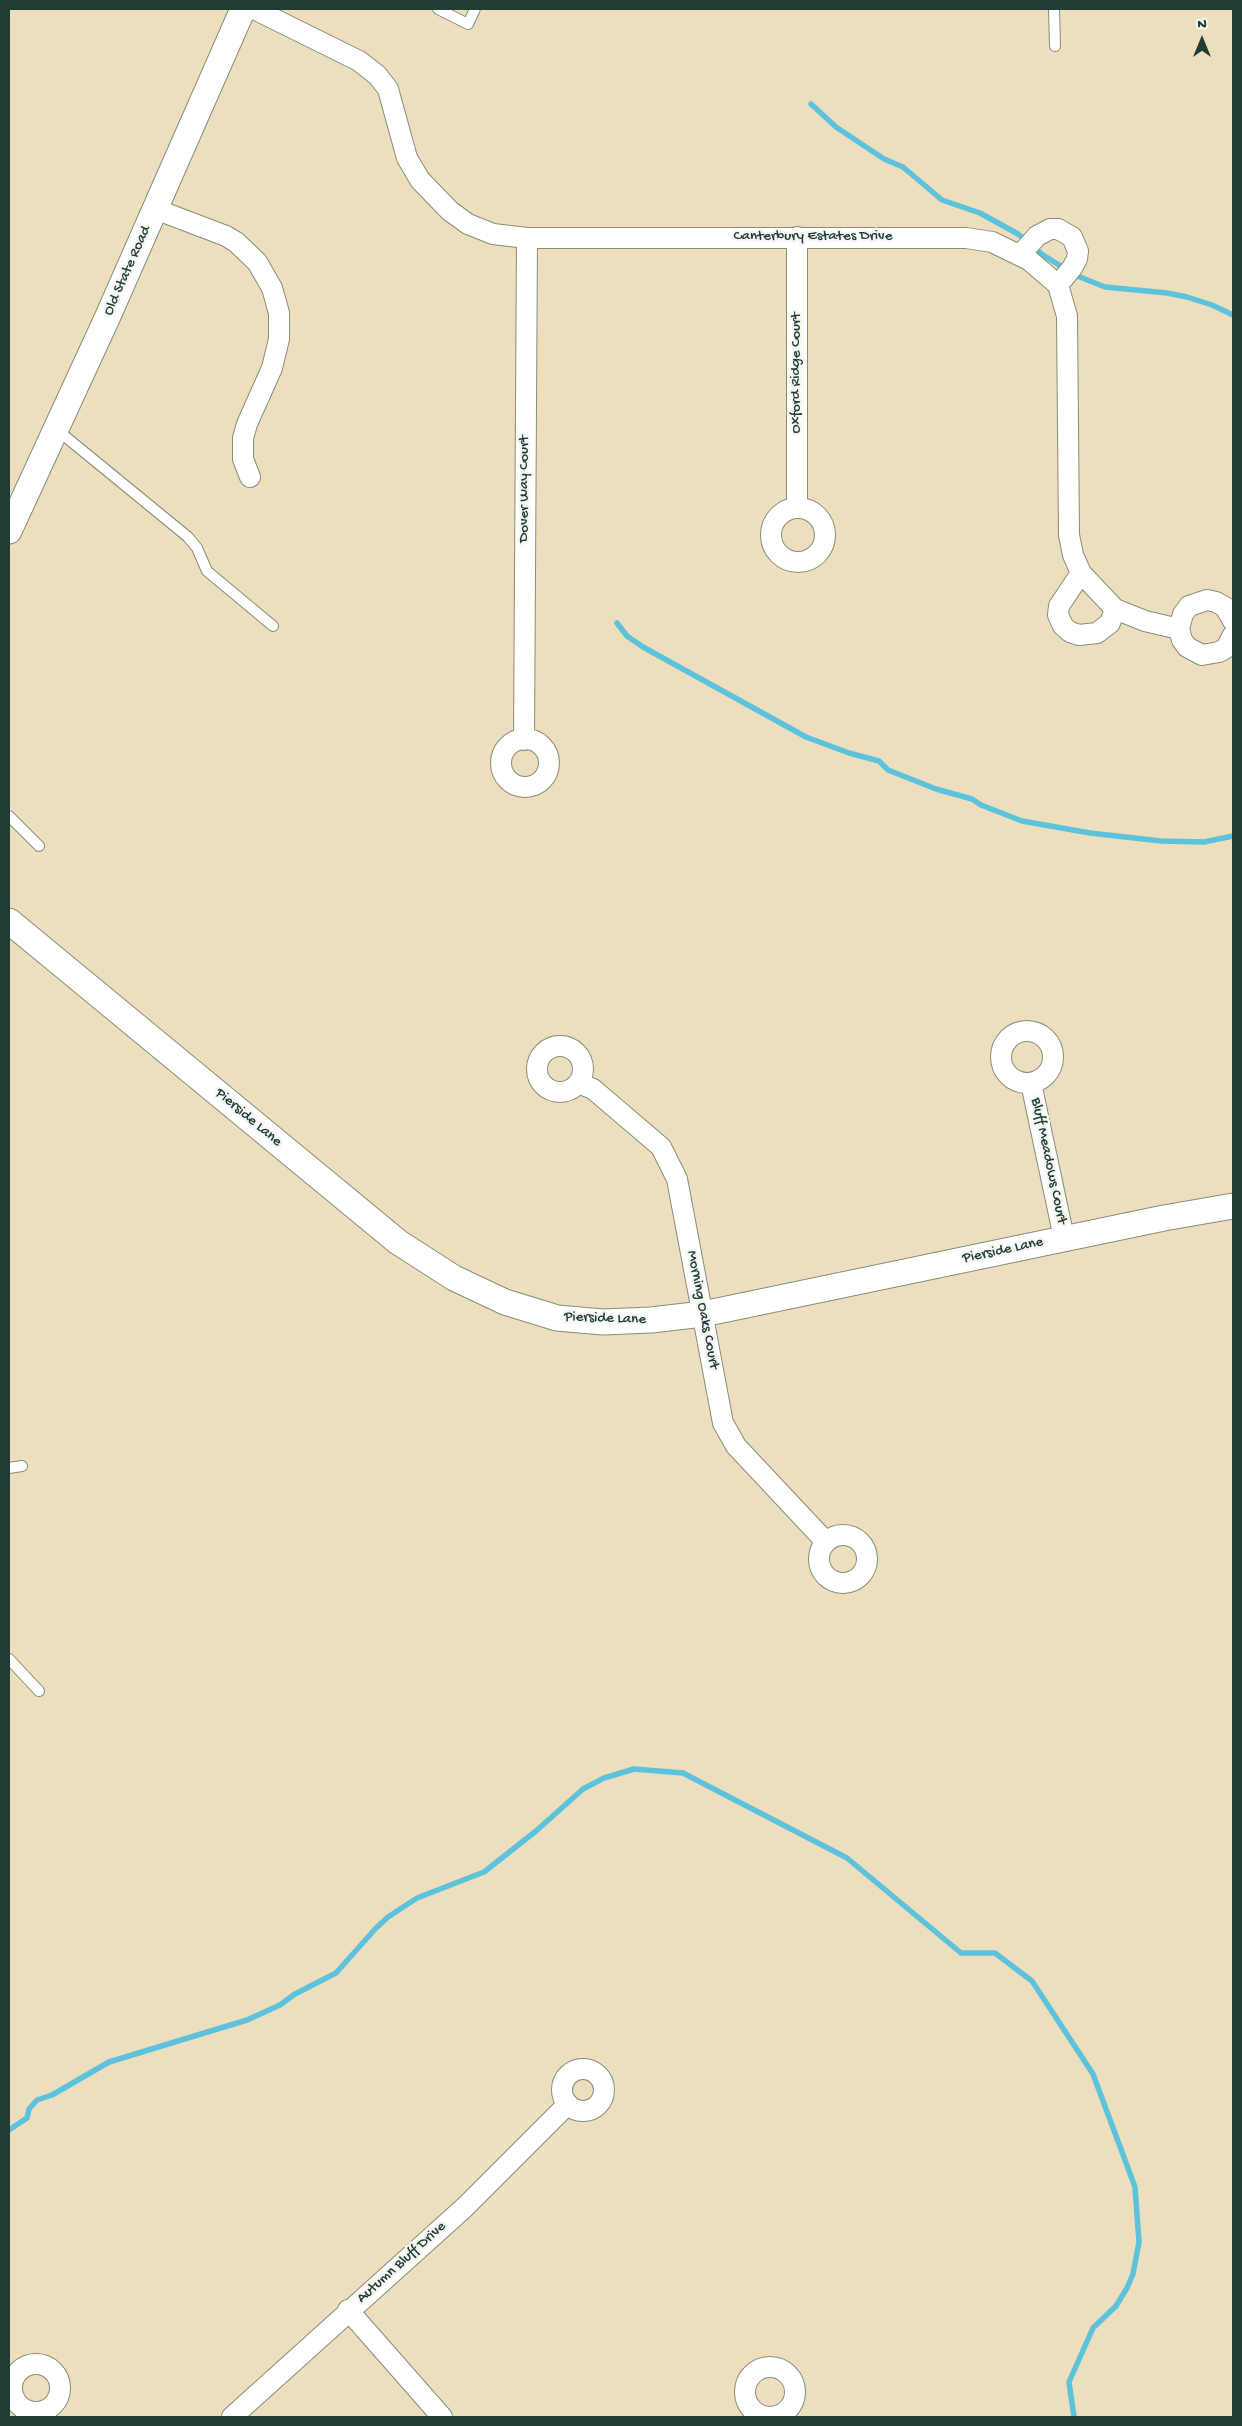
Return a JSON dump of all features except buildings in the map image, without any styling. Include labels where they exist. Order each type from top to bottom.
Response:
[{"type":"street","name":"Old State Road","points":[[9,531],[155,209],[243,9]]},
{"type":"street","name":"Canterbury Estates Drive","points":[[254,9],[358,61],[377,75],[388,89],[408,158],[425,186],[450,211],[468,224],[492,234],[527,238],[966,238],[992,242],[1020,255],[1058,285]]},
{"type":"street","points":[[155,209],[226,236],[236,242],[257,262],[272,288],[278,313],[279,339],[272,368],[246,424],[243,438],[243,459],[250,477]]},
{"type":"street","points":[[1020,255],[1037,236],[1050,229],[1058,229],[1072,237],[1078,251],[1072,268],[1058,285],[1064,299],[1069,336],[1069,536],[1073,555],[1081,573],[1115,609],[1145,621],[1179,629]]},
{"type":"street","name":"Oxford Ridge Court","points":[[797,237],[797,508]]},
{"type":"street","name":"Dover Way Court","points":[[524,740],[527,238]]},
{"type":"street","points":[[1081,573],[1059,606],[1058,615],[1063,626],[1079,635],[1097,633],[1110,622],[1115,609]]},
{"type":"street","points":[[1233,621],[1225,607],[1207,600],[1189,606],[1183,614],[1179,629],[1182,640],[1187,647],[1202,655],[1219,652],[1226,648],[1233,635]]},
{"type":"street","name":"Pierside Lane","points":[[9,921],[398,1242],[454,1278],[505,1302],[558,1318],[603,1322],[652,1320],[703,1314],[1064,1238],[1233,1206]]},
{"type":"street","name":"Morning Oaks Court","points":[[578,1083],[593,1089],[661,1147],[677,1180],[723,1423],[736,1446],[826,1542]]},
{"type":"street","name":"Bluff Meadows Court","points":[[1032,1083],[1064,1238]]},
{"type":"street","name":"Autumn Bluff Drive","points":[[232,2417],[348,2310],[465,2207],[568,2104]]},
{"type":"street","points":[[348,2310],[442,2417]]},
{"type":"lane","points":[[438,9],[468,24],[475,9]]},
{"type":"lane","points":[[1054,9],[1055,46]]},
{"type":"lane","points":[[56,429],[188,537],[197,548],[207,571],[274,626]]},
{"type":"lane","points":[[9,816],[39,846]]},
{"type":"lane","points":[[9,1468],[22,1466]]},
{"type":"lane","points":[[9,1659],[39,1691]]},
{"type":"waterway","points":[[811,104],[836,127],[884,159],[903,167],[942,200],[980,213],[1018,234],[1043,255],[1075,275],[1105,287],[1167,293],[1187,297],[1212,305],[1233,315]]},
{"type":"waterway","points":[[617,623],[627,636],[643,647],[806,737],[849,753],[879,761],[888,770],[936,789],[972,799],[981,805],[1022,821],[1090,833],[1161,841],[1204,842],[1233,836]]},
{"type":"waterway","points":[[9,2130],[27,2118],[29,2109],[37,2100],[52,2095],[109,2062],[247,2020],[280,2005],[295,1994],[336,1973],[388,1917],[417,1898],[484,1872],[536,1831],[583,1789],[604,1778],[634,1769],[683,1773],[847,1858],[961,1953],[995,1953],[1032,1981],[1093,2074],[1135,2187],[1139,2242],[1133,2274],[1127,2288],[1116,2306],[1093,2328],[1069,2382],[1074,2417]]}]
